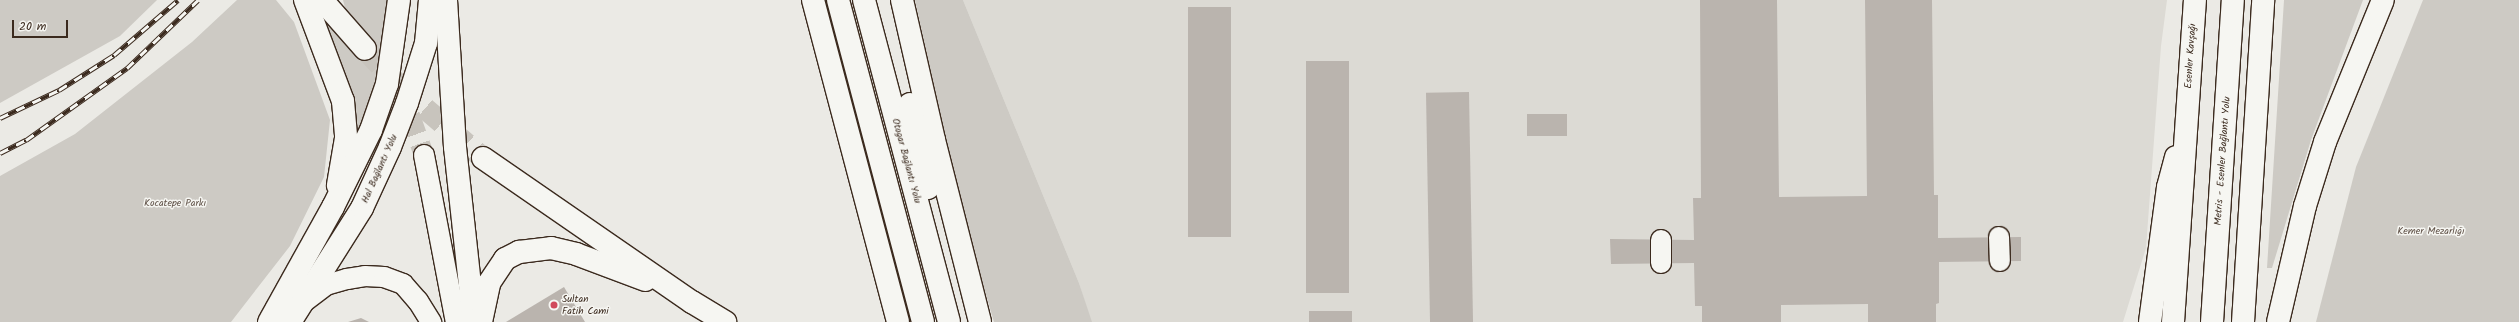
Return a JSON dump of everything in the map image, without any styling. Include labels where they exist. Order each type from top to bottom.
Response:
[{"type":"main road","points":[[305,0],[343,101],[346,138],[334,207]]},
{"type":"main road","points":[[322,0],[337,10],[365,49]]},
{"type":"main road","points":[[268,322],[334,207],[362,153],[387,84],[399,0]]},
{"type":"main road","name":"Hal Bağlantı Yolu","points":[[290,322],[362,208],[390,147],[426,43],[430,0]]},
{"type":"main road","points":[[446,0],[455,147],[474,322]]},
{"type":"main road","points":[[813,0],[898,322]]},
{"type":"main road","points":[[838,0],[923,322]]},
{"type":"main road","name":"Otogar Bağlantı Yolu","points":[[864,0],[949,322]]},
{"type":"main road","points":[[890,0],[939,238],[942,263],[940,291]]},
{"type":"main road","points":[[902,0],[938,158],[980,322]]},
{"type":"main road","name":"Esenler Kavşağı","points":[[2188,111],[2195,0]]},
{"type":"main road","name":"Metris - Esenler Bağlantı Yolu","points":[[2212,322],[2233,0]]},
{"type":"main road","points":[[2243,322],[2263,0]]},
{"type":"main road","points":[[2278,322],[2305,206],[2325,142],[2383,0]]},
{"type":"main road","points":[[2150,322],[2168,187],[2188,111]]},
{"type":"main road","points":[[2173,322],[2188,111]]},
{"type":"main road","points":[[483,158],[692,302],[726,322]]},
{"type":"main road","points":[[481,322],[489,283],[497,269],[505,259],[534,248],[550,248],[576,254],[632,274],[692,302]]},
{"type":"street","points":[[424,155],[456,322]]},
{"type":"street","points":[[1999,237],[2000,261]]},
{"type":"street","points":[[1661,240],[1661,263]]},
{"type":"street","points":[[303,302],[326,285],[365,276],[384,277],[403,284],[418,300],[431,322]]},
{"type":"shaded area","points":[[963,0],[2167,0],[2161,46],[2146,248],[2123,322],[1091,322],[1079,283]]},
{"type":"green space","points":[[0,0],[157,0],[120,36],[0,103]]},
{"type":"green space","name":"Kocatepe Parkı","points":[[237,0],[276,0],[294,22],[330,120],[324,177],[290,246],[231,322],[0,322],[0,176],[75,134],[192,42]]},
{"type":"green space","points":[[343,0],[389,0],[385,36],[364,129],[353,137],[323,18],[348,20]]},
{"type":"green space","points":[[915,0],[963,0],[1079,283],[1092,322],[994,322],[962,213]]},
{"type":"green space","points":[[2284,0],[2363,0],[2311,140],[2272,268],[2267,268]]},
{"type":"green space","name":"Kemer Mezarlığı","points":[[2423,0],[2519,0],[2519,322],[2316,322],[2356,167]]},
{"type":"building","points":[[1700,0],[1777,0],[1779,197],[1867,196],[1865,0],[1932,0],[1934,195],[1938,195],[1938,238],[2021,237],[2021,261],[1939,262],[1939,303],[1936,304],[1936,322],[1868,322],[1868,304],[1781,305],[1781,322],[1702,322],[1702,306],[1695,306],[1694,263],[1611,264],[1610,239],[1694,240],[1693,198],[1701,198]]},
{"type":"building","points":[[1188,7],[1231,7],[1231,237],[1188,237]]},
{"type":"building","points":[[1306,61],[1349,61],[1349,293],[1306,293]]},
{"type":"building","points":[[1469,92],[1473,322],[1430,322],[1426,93]]},
{"type":"building","points":[[1527,114],[1567,114],[1567,136],[1527,136]]},
{"type":"building","name":"Sultan Fatih Cami","points":[[564,287],[585,322],[506,322]]},
{"type":"building","points":[[1309,311],[1352,311],[1352,322],[1309,322]]},
{"type":"building","points":[[361,318],[369,322],[348,322]]},
{"type":"tunnel","points":[[365,49],[400,87]]},
{"type":"tunnel","points":[[400,87],[424,155]]},
{"type":"tunnel","points":[[400,87],[483,158]]},
{"type":"railway","points":[[0,118],[59,90],[114,55],[178,0]]},
{"type":"railway","points":[[0,153],[26,140],[127,68],[198,0]]},
{"type":"place","name":"Sultan Fatih Cami","points":[[554,305]]}]
